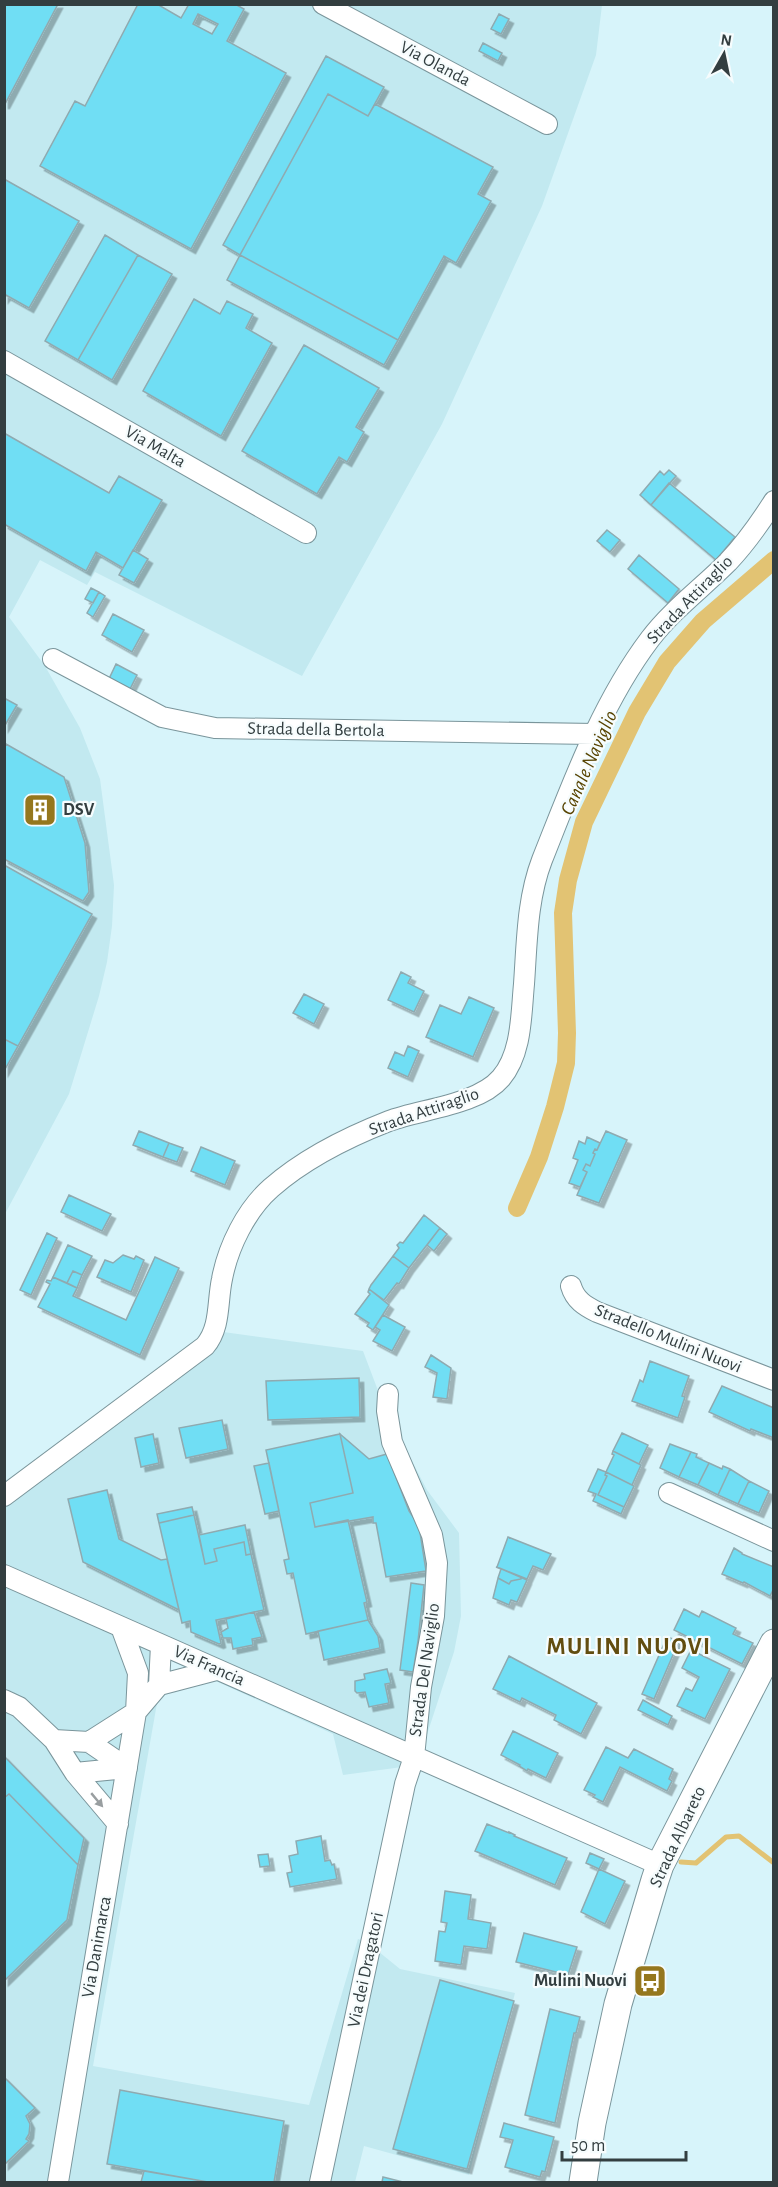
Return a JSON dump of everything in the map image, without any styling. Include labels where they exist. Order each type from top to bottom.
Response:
[{"type":"street","name":"Via Olanda","points":[[322,4],[547,124]]},
{"type":"street","name":"Via Malta","points":[[4,362],[306,533]]},
{"type":"street","name":"Strada Attiraglio","points":[[4,1496],[205,1346],[216,1330],[221,1280],[230,1251],[242,1227],[268,1191],[297,1168],[337,1145],[390,1121],[478,1094],[501,1078],[513,1054],[520,1026],[529,912],[536,881],[615,690],[652,636],[740,548],[774,501]]},
{"type":"street","name":"Strada della Bertola","points":[[53,659],[162,717],[215,728],[595,734]]},
{"type":"street","name":"Stradello Mulini Nuovi","points":[[571,1287],[576,1298],[589,1308],[774,1380]]},
{"type":"street","name":"Strada Del Naviglio","points":[[388,1394],[387,1411],[392,1442],[432,1535],[436,1563],[434,1616],[421,1687],[414,1757],[660,1865]]},
{"type":"street","points":[[669,1493],[774,1541]]},
{"type":"street","name":"Via Francia","points":[[4,1575],[414,1757]]},
{"type":"street","name":"Via Danimarca","points":[[58,2182],[136,1712],[138,1673],[121,1627]]},
{"type":"street","name":"Strada Albareto","points":[[583,2182],[591,2122],[618,2004],[660,1865],[774,1643]]},
{"type":"street","points":[[138,1673],[161,1645]]},
{"type":"street","points":[[159,1685],[161,1645]]},
{"type":"street","points":[[89,1742],[136,1712],[159,1685],[216,1670]]},
{"type":"street","points":[[4,1700],[19,1707],[54,1740],[75,1773],[118,1824]]},
{"type":"street","points":[[54,1740],[89,1742],[128,1768]]},
{"type":"street","name":"Via dei Dragatori","points":[[320,2182],[405,1784],[414,1757]]},
{"type":"street","points":[[75,1773],[128,1768]]},
{"type":"shaded area","points":[[5,5],[602,5],[596,55],[542,206],[442,424],[302,676],[95,572],[87,585],[40,560],[9,617],[45,666],[80,728],[100,779],[114,885],[107,962],[69,1094],[5,1214]]},
{"type":"shaded area","points":[[216,1331],[363,1351],[385,1409],[427,1490],[459,1533],[461,1616],[454,1652],[417,1765],[343,1775],[333,1734],[165,1658],[93,2066],[309,2105],[358,1939],[368,1943],[400,1969],[515,1993],[469,2175],[364,2146],[355,2182],[5,2182],[4,1485]]},
{"type":"building","points":[[4,4],[58,4],[5,104],[4,104]]},
{"type":"building","points":[[138,4],[157,4],[181,18],[189,4],[235,4],[244,9],[227,41],[286,73],[191,249],[40,166],[75,101],[85,106]],"holes":[[[198,14],[218,24],[212,34],[193,24]]]},
{"type":"building","points":[[499,14],[509,19],[501,34],[491,29]]},
{"type":"building","points":[[483,43],[502,53],[498,61],[479,51]]},
{"type":"building","points":[[326,56],[384,87],[368,116],[328,94],[240,255],[223,245]]},
{"type":"building","points":[[328,94],[368,116],[375,104],[493,167],[478,194],[491,201],[456,263],[444,256],[398,340],[240,255]]},
{"type":"building","points":[[4,179],[79,221],[29,308],[6,295],[4,298]]},
{"type":"building","points":[[105,235],[138,255],[78,360],[45,341]]},
{"type":"building","points":[[138,255],[172,274],[112,380],[78,360]]},
{"type":"building","points":[[240,255],[398,340],[384,365],[227,280]]},
{"type":"building","points":[[194,299],[220,314],[227,301],[253,314],[246,328],[272,343],[221,436],[143,391]]},
{"type":"building","points":[[304,345],[379,388],[356,427],[364,432],[347,462],[339,457],[317,494],[242,451]]},
{"type":"building","points":[[4,433],[109,493],[119,476],[162,500],[123,568],[96,552],[86,571],[4,524]]},
{"type":"building","points":[[669,470],[676,476],[651,505],[640,495],[660,471],[664,475]]},
{"type":"building","points":[[669,483],[735,537],[716,560],[651,505]]},
{"type":"building","points":[[607,530],[620,540],[610,552],[597,541]]},
{"type":"building","points":[[133,550],[148,559],[134,583],[119,575]]},
{"type":"building","points":[[639,555],[679,589],[668,603],[628,569]]},
{"type":"building","points":[[91,588],[99,592],[93,603],[85,599]]},
{"type":"building","points":[[99,592],[105,596],[93,617],[87,613]]},
{"type":"building","points":[[113,614],[144,630],[132,652],[102,635]]},
{"type":"building","points":[[116,664],[137,675],[129,691],[108,681]]},
{"type":"building","points":[[4,698],[17,705],[4,727]]},
{"type":"building","name":"DSV","points":[[6,744],[64,777],[85,843],[89,892],[83,901],[4,859],[4,747]]},
{"type":"building","points":[[4,865],[92,914],[18,1046],[4,1039]]},
{"type":"building","points":[[401,972],[411,977],[408,983],[424,991],[414,1012],[388,1000]]},
{"type":"building","points":[[304,994],[324,1004],[314,1024],[293,1013]]},
{"type":"building","points":[[469,997],[494,1008],[473,1057],[426,1037],[440,1005],[461,1014]]},
{"type":"building","points":[[4,1039],[18,1046],[4,1071]]},
{"type":"building","points":[[408,1046],[419,1051],[408,1077],[388,1068],[395,1052],[404,1056]]},
{"type":"building","points":[[139,1131],[169,1143],[163,1157],[133,1145]]},
{"type":"building","points":[[606,1131],[627,1140],[599,1203],[577,1195],[587,1172],[583,1170],[586,1164],[590,1166],[595,1154],[593,1153],[595,1149],[597,1150]]},
{"type":"building","points":[[587,1137],[600,1143],[593,1153],[595,1154],[590,1166],[586,1164],[583,1170],[587,1172],[580,1187],[569,1183],[578,1160],[573,1158],[579,1141],[585,1144]]},
{"type":"building","points":[[169,1143],[183,1148],[177,1162],[163,1157]]},
{"type":"building","points":[[201,1147],[235,1161],[225,1185],[191,1171]]},
{"type":"building","points":[[69,1195],[111,1214],[102,1231],[61,1212]]},
{"type":"building","points":[[424,1215],[440,1228],[409,1268],[393,1256],[399,1248],[397,1245],[400,1242],[403,1243]]},
{"type":"building","points":[[440,1228],[447,1234],[434,1251],[427,1245]]},
{"type":"building","points":[[47,1233],[57,1238],[31,1295],[20,1290]]},
{"type":"building","points":[[68,1245],[92,1256],[82,1275],[73,1271],[67,1283],[53,1277]]},
{"type":"building","points":[[123,1255],[134,1259],[136,1256],[144,1260],[131,1292],[97,1277],[105,1260],[113,1263]]},
{"type":"building","points":[[393,1256],[409,1268],[399,1284],[397,1283],[384,1300],[369,1289]]},
{"type":"building","points":[[155,1257],[179,1268],[140,1355],[38,1307],[50,1284],[46,1282],[47,1280],[51,1281],[53,1277],[77,1288],[73,1296],[126,1320]]},
{"type":"building","points":[[73,1271],[82,1275],[77,1288],[67,1283]]},
{"type":"building","points":[[369,1289],[389,1305],[373,1330],[367,1326],[369,1323],[355,1314],[370,1294]]},
{"type":"building","points":[[383,1315],[405,1327],[392,1351],[373,1341],[380,1330],[375,1327]]},
{"type":"building","points":[[431,1355],[451,1368],[447,1399],[433,1397],[437,1373],[425,1367]]},
{"type":"building","points":[[650,1361],[689,1376],[678,1418],[632,1401],[640,1380],[643,1382]]},
{"type":"building","points":[[359,1378],[360,1417],[268,1420],[266,1381]]},
{"type":"building","points":[[722,1386],[774,1408],[774,1438],[751,1429],[750,1431],[709,1412]]},
{"type":"building","points":[[222,1420],[228,1449],[186,1458],[179,1428]]},
{"type":"building","points":[[622,1433],[648,1445],[639,1464],[613,1451]]},
{"type":"building","points":[[153,1434],[159,1463],[141,1467],[135,1438]]},
{"type":"building","points":[[340,1434],[369,1459],[387,1454],[409,1511],[419,1526],[426,1571],[386,1577],[373,1517],[315,1527],[310,1503],[353,1493]]},
{"type":"building","points":[[340,1434],[353,1493],[310,1503],[315,1527],[348,1520],[367,1602],[364,1603],[368,1620],[306,1634],[293,1573],[287,1574],[284,1560],[289,1559],[266,1450]]},
{"type":"building","points":[[670,1444],[691,1452],[679,1477],[660,1468]]},
{"type":"building","points":[[613,1451],[641,1465],[632,1485],[606,1472],[614,1455]]},
{"type":"building","points":[[691,1452],[709,1463],[698,1485],[679,1477]]},
{"type":"building","points":[[269,1463],[279,1511],[265,1514],[254,1466]]},
{"type":"building","points":[[709,1463],[722,1469],[723,1466],[730,1469],[718,1495],[698,1485]]},
{"type":"building","points":[[598,1469],[606,1472],[607,1476],[598,1495],[624,1507],[621,1514],[593,1501],[596,1494],[588,1491]]},
{"type":"building","points":[[730,1469],[749,1481],[738,1504],[718,1495]]},
{"type":"building","points":[[606,1472],[634,1486],[624,1507],[598,1495],[607,1476]]},
{"type":"building","points":[[749,1481],[769,1491],[759,1513],[738,1504]]},
{"type":"building","points":[[107,1490],[119,1539],[161,1560],[167,1559],[179,1610],[83,1562],[68,1499]]},
{"type":"building","points":[[192,1507],[194,1515],[159,1523],[157,1514]]},
{"type":"building","points":[[194,1515],[205,1564],[217,1561],[214,1549],[244,1542],[246,1555],[251,1554],[264,1610],[216,1620],[221,1643],[219,1644],[191,1632],[190,1621],[182,1623],[159,1523]]},
{"type":"building","points":[[245,1525],[251,1554],[246,1555],[244,1542],[214,1549],[217,1561],[205,1564],[199,1535]]},
{"type":"building","points":[[508,1537],[551,1554],[543,1570],[533,1566],[527,1579],[497,1567]]},
{"type":"building","points":[[734,1548],[742,1554],[774,1567],[774,1588],[770,1596],[744,1582],[722,1574]]},
{"type":"building","points":[[497,1567],[521,1577],[521,1579],[511,1581],[509,1584],[498,1578],[501,1569]]},
{"type":"building","points":[[521,1577],[527,1580],[517,1602],[511,1600],[509,1605],[493,1598],[498,1578],[509,1584]]},
{"type":"building","points":[[411,1583],[424,1585],[413,1672],[400,1670]]},
{"type":"building","points":[[684,1609],[699,1617],[702,1611],[736,1628],[733,1634],[753,1643],[742,1664],[674,1630]]},
{"type":"building","points":[[254,1612],[262,1637],[252,1639],[253,1645],[233,1649],[231,1638],[223,1638],[221,1632],[228,1628],[226,1619]]},
{"type":"building","points":[[368,1620],[378,1636],[380,1648],[324,1660],[318,1631]]},
{"type":"building","points":[[667,1637],[679,1641],[654,1699],[642,1694]]},
{"type":"building","points":[[691,1650],[730,1669],[705,1719],[677,1706],[686,1688],[692,1691],[699,1677],[682,1668]]},
{"type":"building","points":[[509,1656],[597,1703],[581,1734],[554,1720],[556,1715],[522,1698],[520,1702],[493,1689]]},
{"type":"building","points":[[387,1669],[391,1683],[385,1684],[389,1703],[369,1707],[365,1692],[355,1691],[355,1681],[365,1679],[364,1674]]},
{"type":"building","points":[[643,1700],[672,1716],[668,1725],[638,1710]]},
{"type":"building","points":[[513,1731],[558,1753],[546,1778],[528,1769],[527,1771],[501,1755]]},
{"type":"building","points":[[606,1747],[628,1758],[634,1749],[673,1769],[669,1779],[672,1781],[667,1791],[620,1767],[603,1802],[593,1797],[595,1795],[584,1790]]},
{"type":"building","points":[[4,1756],[84,1838],[78,1865],[9,1794],[4,1798]]},
{"type":"building","points":[[9,1794],[78,1865],[67,1920],[4,1981],[4,1798]]},
{"type":"building","points":[[487,1824],[567,1858],[555,1885],[475,1851]]},
{"type":"building","points":[[321,1836],[325,1861],[330,1860],[332,1865],[334,1864],[337,1879],[290,1887],[287,1873],[292,1872],[289,1856],[298,1854],[296,1841]]},
{"type":"building","points":[[590,1853],[604,1859],[599,1869],[586,1863]]},
{"type":"building","points":[[268,1854],[270,1866],[260,1867],[258,1855]]},
{"type":"building","points":[[599,1869],[625,1881],[605,1924],[581,1912]]},
{"type":"building","points":[[445,1891],[471,1895],[468,1919],[491,1923],[487,1949],[464,1946],[461,1965],[435,1961],[439,1931],[445,1932],[447,1923],[441,1922]]},
{"type":"building","points":[[524,1933],[577,1947],[568,1975],[516,1962]]},
{"type":"building","points":[[440,1980],[514,2001],[467,2169],[393,2149]]},
{"type":"building","points":[[550,2009],[580,2017],[576,2033],[574,2033],[555,2123],[525,2115]]},
{"type":"building","points":[[4,2077],[35,2108],[26,2116],[30,2124],[26,2139],[29,2141],[4,2165]]},
{"type":"building","points":[[120,2090],[284,2121],[274,2182],[208,2182],[107,2164]]},
{"type":"building","points":[[504,2123],[554,2137],[545,2172],[542,2171],[540,2177],[505,2167],[513,2140],[500,2137]]},
{"type":"building","points":[[144,2171],[208,2182],[141,2182]]},
{"type":"building","points":[[383,2177],[403,2182],[382,2182]]},
{"type":"waterway","name":"Canale Naviglio","points":[[517,1208],[539,1157],[566,1063],[563,913],[568,880],[584,822],[637,712],[667,662],[703,621],[774,560]]},
{"type":"waterway","points":[[681,1862],[696,1863],[726,1837],[739,1836],[774,1863]]},
{"type":"place","name":"DSV","points":[[40,810]]},
{"type":"place","name":"Mulini Nuovi","points":[[650,1981]]},
{"type":"district","name":"MULINI NUOVI","points":[[629,1647]]}]
